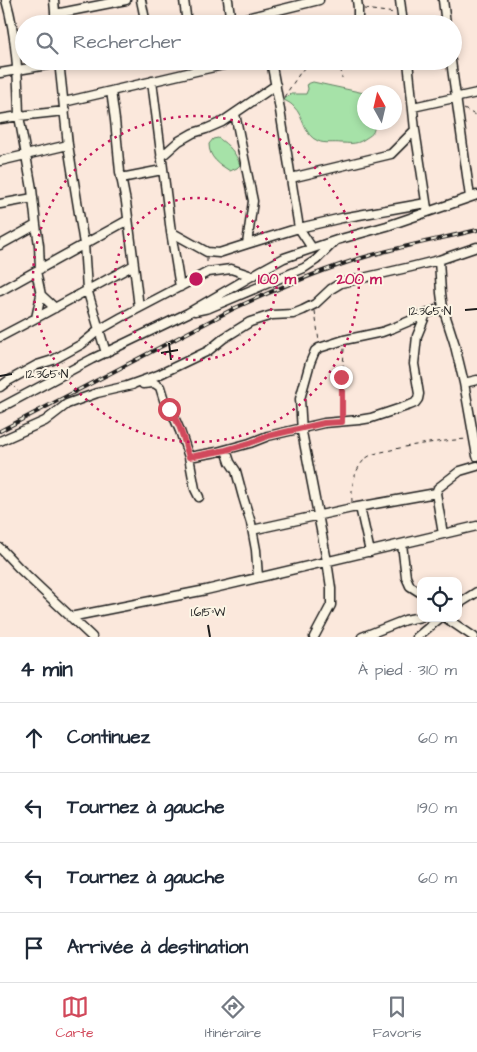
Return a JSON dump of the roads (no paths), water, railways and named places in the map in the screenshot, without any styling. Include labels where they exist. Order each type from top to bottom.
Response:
[{"type":"street","points":[[6,0],[13,25],[15,43]]},
{"type":"street","points":[[54,0],[55,14],[126,0]]},
{"type":"street","points":[[141,0],[144,15]]},
{"type":"street","points":[[184,0],[186,15]]},
{"type":"street","points":[[228,0],[230,15]]},
{"type":"street","points":[[261,15],[318,0]]},
{"type":"street","points":[[357,0],[358,15]]},
{"type":"street","points":[[400,0],[402,15]]},
{"type":"street","points":[[443,0],[445,15]]},
{"type":"street","points":[[0,73],[18,70],[19,116],[39,245],[38,270],[41,295],[36,318]]},
{"type":"street","points":[[62,70],[68,145],[84,244],[87,289],[106,353]]},
{"type":"street","points":[[64,102],[202,70]]},
{"type":"street","points":[[273,70],[299,228],[312,248]]},
{"type":"street","points":[[409,70],[415,130],[428,212]]},
{"type":"street","points":[[0,408],[188,313],[284,258],[474,196],[456,102],[452,70]]},
{"type":"street","points":[[152,81],[162,170],[180,287]]},
{"type":"street","points":[[161,157],[179,141],[222,122],[276,85]]},
{"type":"street","points":[[111,92],[139,308]]},
{"type":"street","points":[[414,107],[456,102],[477,93]]},
{"type":"street","points":[[0,119],[65,111]]},
{"type":"street","points":[[235,114],[253,201],[247,244]]},
{"type":"street","points":[[291,178],[392,154],[415,130]]},
{"type":"street","points":[[0,161],[68,145]]},
{"type":"street","points":[[121,178],[162,170]]},
{"type":"street","points":[[0,204],[33,198]]},
{"type":"street","points":[[171,232],[206,252],[219,253],[299,228],[342,218],[426,203]]},
{"type":"street","points":[[0,291],[128,220]]},
{"type":"street","points":[[0,245],[36,225]]},
{"type":"street","points":[[188,313],[209,308],[304,268],[316,260],[337,240]]},
{"type":"street","points":[[127,386],[158,375],[208,352],[224,338],[250,322],[272,316],[293,314],[303,310],[315,304],[331,288],[341,284],[439,260],[477,247]]},
{"type":"street","points":[[439,260],[443,308],[464,383],[477,456]]},
{"type":"street","points":[[0,337],[134,265]]},
{"type":"street","points":[[0,388],[8,381],[37,365],[69,352],[99,330],[208,272],[231,269],[252,276]]},
{"type":"street","points":[[41,295],[55,308]]},
{"type":"street","points":[[314,637],[331,605],[331,588],[302,429],[300,399],[310,362],[315,351],[319,348],[344,340],[382,332],[443,308]]},
{"type":"street","points":[[189,457],[226,450],[268,436],[324,423],[371,418],[410,405],[418,399],[419,394],[414,364],[417,336],[426,314]]},
{"type":"street","points":[[464,383],[477,380]]},
{"type":"street","points":[[0,441],[45,421],[67,404],[96,393],[152,383],[160,387],[164,400],[180,430],[189,457],[195,490],[199,497]]},
{"type":"street","points":[[226,450],[230,462],[236,471],[252,530],[258,577]]},
{"type":"street","points":[[442,534],[436,492],[438,488],[460,470],[477,466]]},
{"type":"street","points":[[252,530],[436,492]]},
{"type":"street","points":[[356,508],[370,552]]},
{"type":"street","points":[[70,617],[206,590],[477,526]]},
{"type":"street","points":[[402,544],[406,577],[410,586],[417,590]]},
{"type":"street","points":[[0,548],[92,637]]},
{"type":"street","points":[[462,601],[477,592]]},
{"type":"street","points":[[362,637],[406,620],[417,618]]},
{"type":"street","points":[[417,637],[435,622]]},
{"type":"street","points":[[452,622],[474,637]]},
{"type":"railway","points":[[0,431],[233,309],[282,287],[365,257],[477,230]]}]
